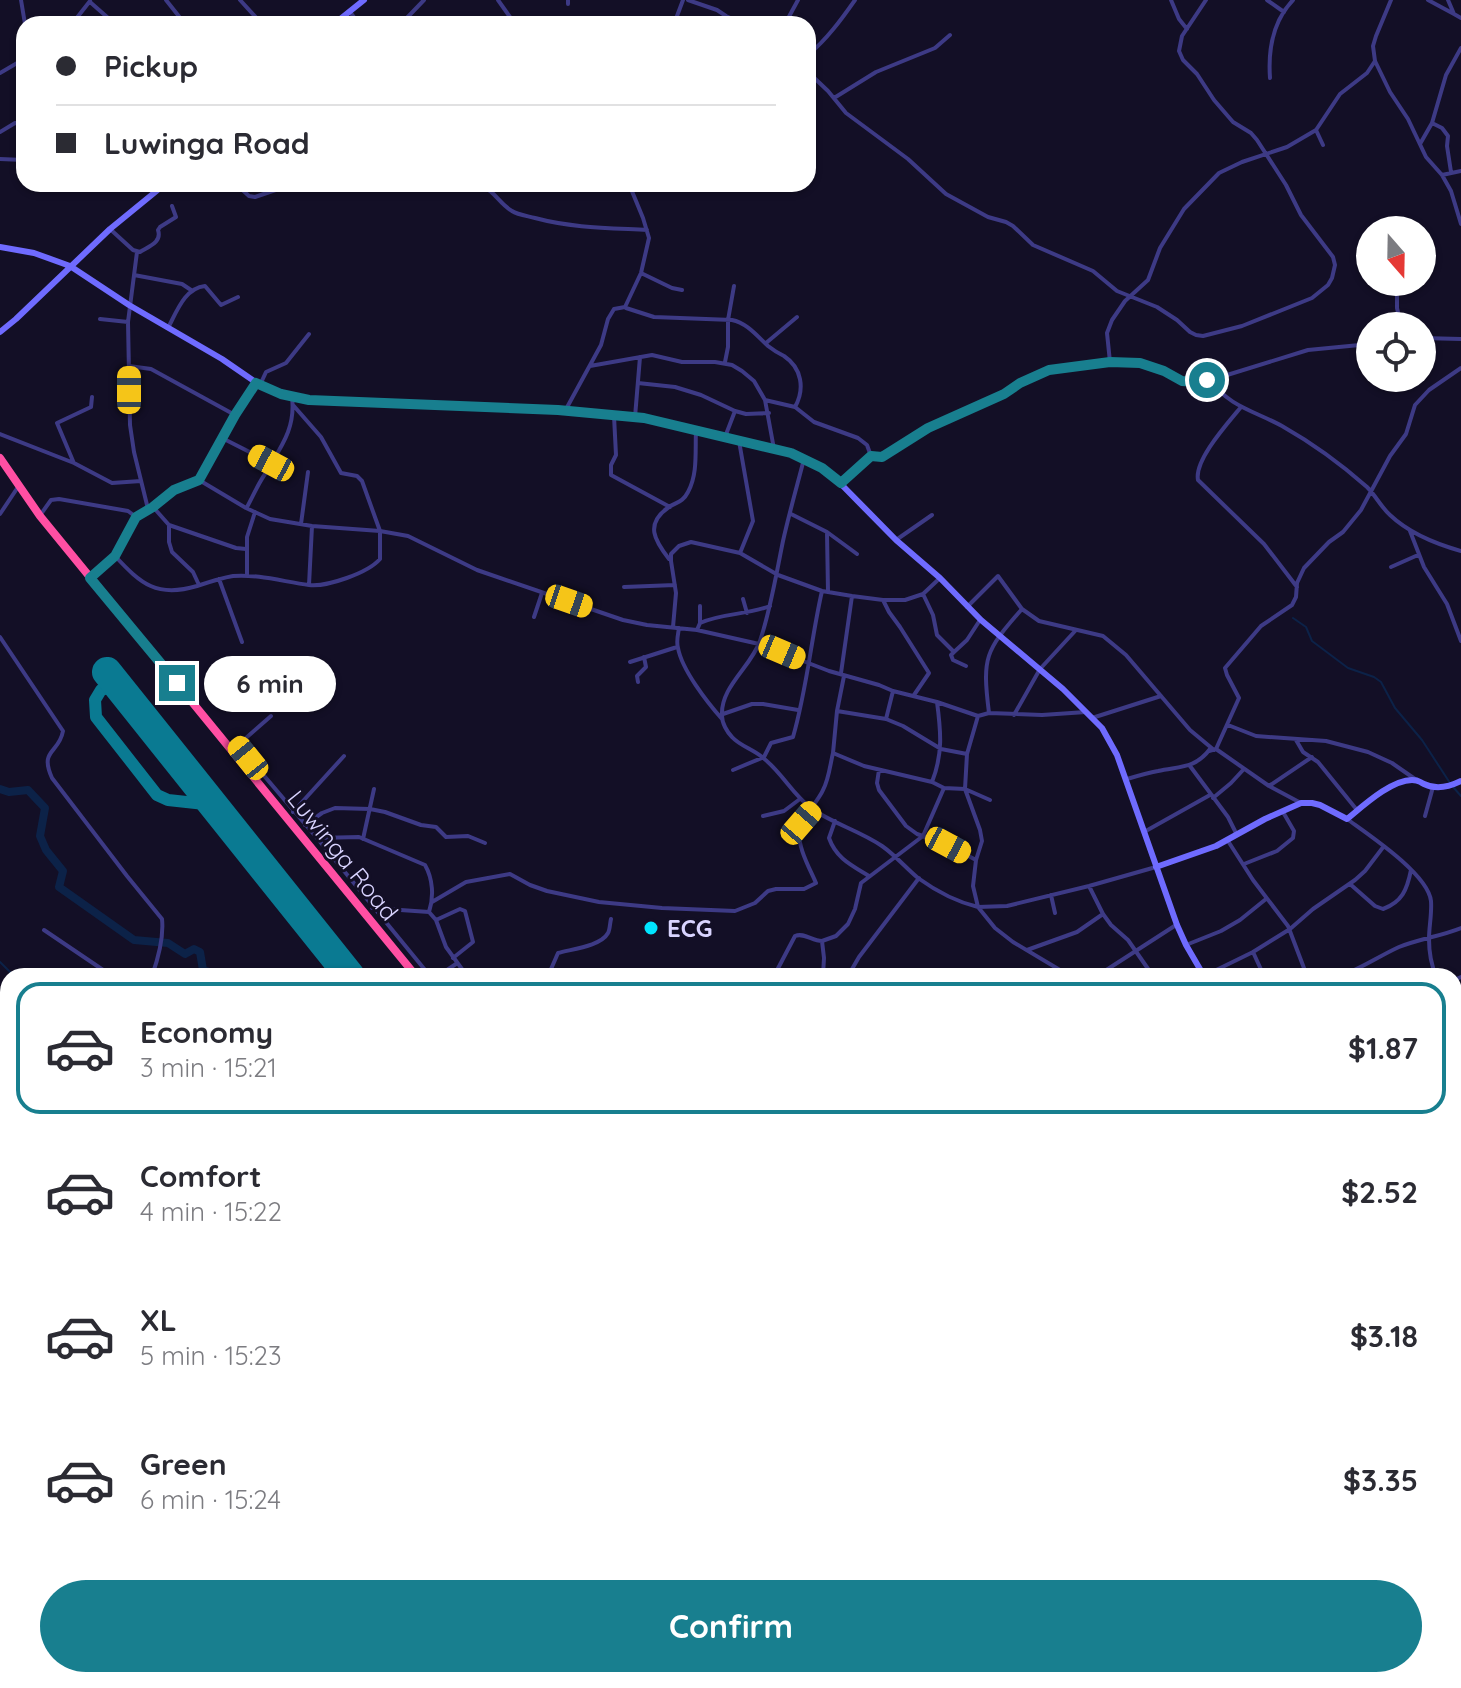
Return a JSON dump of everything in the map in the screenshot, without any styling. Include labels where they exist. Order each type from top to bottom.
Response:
[{"type":"highway","name":"Luwinga Road","points":[[0,458],[18,487],[90,578],[234,747],[308,844],[412,968]]},
{"type":"street","points":[[166,0],[179,16]]},
{"type":"street","points":[[240,0],[255,16]]},
{"type":"street","points":[[345,16],[364,0]]},
{"type":"street","points":[[409,16],[424,0]]},
{"type":"street","points":[[686,0],[726,16]]},
{"type":"street","points":[[816,48],[855,0]]},
{"type":"street","points":[[1171,0],[1187,29]]},
{"type":"street","points":[[816,80],[850,117],[908,159],[947,195],[988,217],[1006,222],[1033,245],[1093,271],[1117,291],[1157,307],[1190,332],[1203,336],[1242,326],[1312,298],[1328,285],[1335,265],[1333,257],[1301,215],[1286,185],[1254,136],[1233,122],[1183,60],[1178,48],[1206,0]]},
{"type":"street","points":[[1267,0],[1284,12]]},
{"type":"street","points":[[1270,78],[1271,43],[1284,12],[1293,0]]},
{"type":"street","points":[[1391,0],[1373,46],[1375,61],[1429,160],[1451,191],[1461,224]]},
{"type":"street","points":[[1428,0],[1461,18]]},
{"type":"street","points":[[1448,0],[1454,14]]},
{"type":"street","points":[[90,1],[106,16]]},
{"type":"street","points":[[350,12],[353,16]]},
{"type":"street","points":[[834,98],[876,72],[935,48],[950,35]]},
{"type":"street","points":[[1420,144],[1432,123],[1442,84],[1461,48]]},
{"type":"street","points":[[1110,362],[1108,329],[1118,310],[1148,280],[1160,248],[1177,217],[1219,173],[1287,147],[1316,130],[1340,94],[1367,73],[1375,61]]},
{"type":"street","points":[[1432,123],[1442,128],[1448,136],[1451,172]]},
{"type":"street","points":[[1316,130],[1323,145]]},
{"type":"street","points":[[1442,175],[1461,171]]},
{"type":"street","points":[[0,332],[110,229],[155,192]]},
{"type":"street","points":[[245,192],[255,197],[270,192]]},
{"type":"street","points":[[493,192],[508,209],[552,222],[647,230]]},
{"type":"street","points":[[625,307],[641,273],[649,241],[632,192]]},
{"type":"street","points":[[137,252],[158,241],[160,227],[176,217],[172,206]]},
{"type":"street","points":[[110,229],[137,252]]},
{"type":"street","points":[[0,247],[34,253],[70,266],[258,384],[292,401],[321,437],[341,473],[357,476],[362,481],[380,531],[380,559],[373,566],[330,584],[309,585],[247,576],[219,579],[171,591],[155,588],[135,576],[115,556]]},
{"type":"street","points":[[137,252],[128,322],[131,435],[150,508],[169,525],[246,549]]},
{"type":"street","points":[[641,273],[682,290]]},
{"type":"street","points":[[134,275],[182,284],[191,290]]},
{"type":"street","points":[[168,328],[191,290],[205,286],[221,305],[238,297]]},
{"type":"street","points":[[725,363],[734,286]]},
{"type":"street","points":[[565,411],[604,338],[612,311],[625,307],[654,317],[743,323],[785,357],[797,371],[802,390],[795,407]]},
{"type":"street","points":[[766,343],[797,317]]},
{"type":"street","points":[[100,319],[128,322]]},
{"type":"street","points":[[90,578],[115,556],[136,517],[174,490],[199,480],[235,415],[266,372],[286,363],[309,334]]},
{"type":"street","points":[[1436,338],[1461,339]]},
{"type":"street","points":[[841,483],[871,456],[882,457],[928,428],[1004,394],[1041,373],[1058,368],[1110,362],[1147,365],[1189,382],[1211,380],[1308,350],[1356,345]]},
{"type":"street","points":[[590,366],[652,355],[682,362],[725,363],[750,377],[765,400],[774,449]]},
{"type":"street","points":[[635,417],[640,357]]},
{"type":"street","points":[[129,366],[151,369],[235,415]]},
{"type":"street","points":[[1126,780],[1190,766],[1212,749],[1228,725],[1239,698],[1225,668],[1261,626],[1292,605],[1299,576],[1361,510],[1390,456],[1406,434],[1415,405],[1429,390],[1461,368]]},
{"type":"street","points":[[1211,380],[1241,407],[1281,426],[1340,465],[1409,530],[1461,551]]},
{"type":"street","points":[[638,383],[675,387],[751,415],[769,413]]},
{"type":"street","points":[[74,463],[57,423],[91,407],[92,397]]},
{"type":"street","points":[[765,400],[795,407],[814,422],[858,438],[867,445],[871,456]]},
{"type":"street","points":[[292,401],[565,411],[635,417],[774,449],[804,459],[829,473],[967,607],[1040,669],[1102,728],[1113,746],[1126,780],[1177,925],[1199,968]]},
{"type":"street","points":[[246,508],[287,436],[292,401]]},
{"type":"street","points":[[1241,407],[1202,460],[1197,472],[1198,480],[1264,544],[1297,587]]},
{"type":"street","points":[[725,437],[735,411]]},
{"type":"street","points":[[614,416],[616,455],[611,465],[611,475],[670,507]]},
{"type":"street","points":[[671,561],[657,544],[654,525],[670,507],[687,496],[693,481],[696,430]]},
{"type":"street","points":[[0,434],[74,463],[112,483],[141,481]]},
{"type":"street","points":[[222,438],[271,463]]},
{"type":"street","points":[[739,441],[753,521],[740,553]]},
{"type":"street","points":[[722,717],[728,693],[759,644],[804,459]]},
{"type":"street","points":[[301,524],[308,472]]},
{"type":"street","points":[[199,480],[270,519],[408,536],[477,570],[623,620],[697,630],[759,644],[843,675],[978,716],[989,713],[1086,712]]},
{"type":"street","points":[[0,514],[18,487]]},
{"type":"street","points":[[40,516],[56,499],[128,511],[136,517]]},
{"type":"street","points":[[247,576],[247,537],[255,512]]},
{"type":"street","points":[[791,514],[827,532],[857,554]]},
{"type":"street","points":[[896,540],[932,515]]},
{"type":"street","points":[[169,525],[172,552],[193,572],[199,585]]},
{"type":"street","points":[[309,585],[312,526]]},
{"type":"street","points":[[1409,530],[1418,555],[1447,604],[1461,641]]},
{"type":"street","points":[[733,770],[764,757],[771,743],[793,737],[813,630],[825,591],[827,532]]},
{"type":"street","points":[[940,578],[923,594],[905,600],[852,596],[825,591],[778,575],[740,553],[691,542],[679,546],[671,554],[677,647],[703,697],[722,717],[733,739],[764,757],[800,799],[823,816],[860,832],[919,878],[965,904],[1007,906],[1156,867],[1228,841],[1257,823],[1306,802],[1320,805],[1347,819],[1384,846],[1426,886],[1431,901],[1429,938],[1434,968]]},
{"type":"street","points":[[1391,567],[1418,555]]},
{"type":"street","points":[[967,607],[998,576],[1022,609],[1039,621],[1103,636],[1126,655],[1190,730],[1212,749],[1301,803]]},
{"type":"street","points":[[219,579],[242,642]]},
{"type":"street","points":[[624,587],[675,585]]},
{"type":"street","points":[[534,617],[542,592]]},
{"type":"street","points":[[923,594],[933,615],[937,635],[954,652]]},
{"type":"street","points":[[432,902],[463,883],[510,874],[547,891],[599,902],[694,910],[741,910],[768,891],[804,889],[816,883],[802,850],[799,829],[813,809],[827,779],[833,753],[852,596]]},
{"type":"street","points":[[743,599],[747,613]]},
{"type":"street","points":[[883,600],[929,673],[914,695]]},
{"type":"street","points":[[697,630],[700,606]]},
{"type":"street","points":[[700,623],[770,606]]},
{"type":"street","points":[[989,713],[985,672],[991,649],[1022,609]]},
{"type":"street","points":[[966,666],[953,660],[951,655],[981,620]]},
{"type":"street","points":[[1014,715],[1040,669],[1076,630]]},
{"type":"street","points":[[0,637],[63,731],[62,738],[47,758],[52,778],[160,916],[163,926],[154,968]]},
{"type":"street","points":[[630,662],[677,647]]},
{"type":"street","points":[[638,682],[637,676],[646,667],[644,657]]},
{"type":"street","points":[[886,719],[893,691]]},
{"type":"street","points":[[1092,718],[1161,696]]},
{"type":"street","points":[[932,782],[941,749],[937,702]]},
{"type":"street","points":[[722,717],[752,704],[798,710]]},
{"type":"street","points":[[837,711],[886,719],[941,749],[967,754]]},
{"type":"street","points":[[271,716],[234,747],[317,838],[417,961]]},
{"type":"street","points":[[978,716],[967,754],[965,789],[982,841],[973,886],[978,907],[995,928],[1013,942],[1057,968]]},
{"type":"street","points":[[1228,725],[1250,734],[1326,741],[1375,754],[1433,787],[1456,783]]},
{"type":"street","points":[[1296,740],[1303,752],[1329,774],[1357,810]]},
{"type":"street","points":[[833,753],[864,766],[932,782],[944,788],[965,789],[990,800]]},
{"type":"street","points":[[293,812],[344,756]]},
{"type":"street","points":[[1269,786],[1312,757]]},
{"type":"street","points":[[1190,766],[1228,817],[1237,835]]},
{"type":"street","points":[[1144,832],[1211,796],[1231,783],[1244,769]]},
{"type":"street","points":[[879,770],[879,790],[906,826],[976,860]]},
{"type":"street","points":[[1347,819],[1396,784],[1417,780]]},
{"type":"street","points":[[1425,816],[1433,787]]},
{"type":"street","points":[[778,968],[795,936],[822,941],[836,936],[848,924],[861,883],[923,836],[944,788]]},
{"type":"street","points":[[363,839],[374,789]]},
{"type":"street","points":[[763,816],[784,811],[800,799]]},
{"type":"street","points":[[305,825],[335,808],[370,809],[436,827],[446,837],[464,835],[485,843]]},
{"type":"street","points":[[1244,864],[1277,851],[1293,838],[1294,831],[1283,812]]},
{"type":"street","points":[[835,821],[829,838],[836,853],[869,876]]},
{"type":"street","points":[[308,844],[317,838],[345,836],[363,839],[425,865],[430,877],[432,902],[429,912]]},
{"type":"street","points":[[1228,841],[1290,929],[1304,968]]},
{"type":"street","points":[[1220,968],[1290,929],[1365,871],[1384,846]]},
{"type":"street","points":[[1350,884],[1375,906],[1383,909],[1404,895],[1411,870]]},
{"type":"street","points":[[853,968],[919,878]]},
{"type":"street","points":[[1089,886],[1103,914],[1111,925],[1124,934],[1148,968]]},
{"type":"street","points":[[1051,895],[1055,913]]},
{"type":"street","points":[[1186,945],[1221,931],[1267,899]]},
{"type":"street","points":[[436,920],[460,909],[465,911],[473,936],[473,942],[447,968]]},
{"type":"street","points":[[362,910],[429,912],[460,968]]},
{"type":"street","points":[[1027,950],[1077,932],[1103,914]]},
{"type":"street","points":[[551,968],[558,953],[602,939],[609,930],[611,919]]},
{"type":"street","points":[[1109,968],[1177,925]]},
{"type":"street","points":[[1357,968],[1418,940],[1461,928]]},
{"type":"street","points":[[44,930],[100,968]]},
{"type":"street","points":[[386,939],[398,939]]},
{"type":"street","points":[[822,941],[823,968]]},
{"type":"street","points":[[1253,952],[1260,968]]},
{"type":"street","points":[[416,968],[417,961]]},
{"type":"street","points":[[416,968],[417,961]]},
{"type":"waterway","points":[[1293,618],[1306,627],[1312,641],[1348,668],[1381,682],[1395,708],[1422,740],[1450,783]]},
{"type":"waterway","points":[[1454,788],[1461,796]]},
{"type":"waterway","points":[[0,789],[9,792],[28,790],[45,808],[40,836],[46,850],[63,871],[59,887],[134,940],[168,943],[185,954],[194,949],[200,952],[203,968]]},
{"type":"waterway","points":[[0,962],[6,968]]},
{"type":"taxiway","points":[[122,690],[111,687],[101,690],[95,700],[96,717],[157,795],[168,800],[214,805]]},
{"type":"taxiway","points":[[194,802],[198,794],[196,783]]},
{"type":"runway","points":[[107,672],[344,968]]},
{"type":"place","name":"ECG","points":[[651,928]]},
{"type":"route","points":[[177,683],[90,578],[115,556],[136,517],[174,490],[199,480],[256,383],[281,394],[309,400],[558,410],[644,418],[791,453],[822,468],[841,483],[871,456],[882,457],[928,428],[1049,370],[1110,362],[1140,363],[1182,381],[1207,380]]}]
